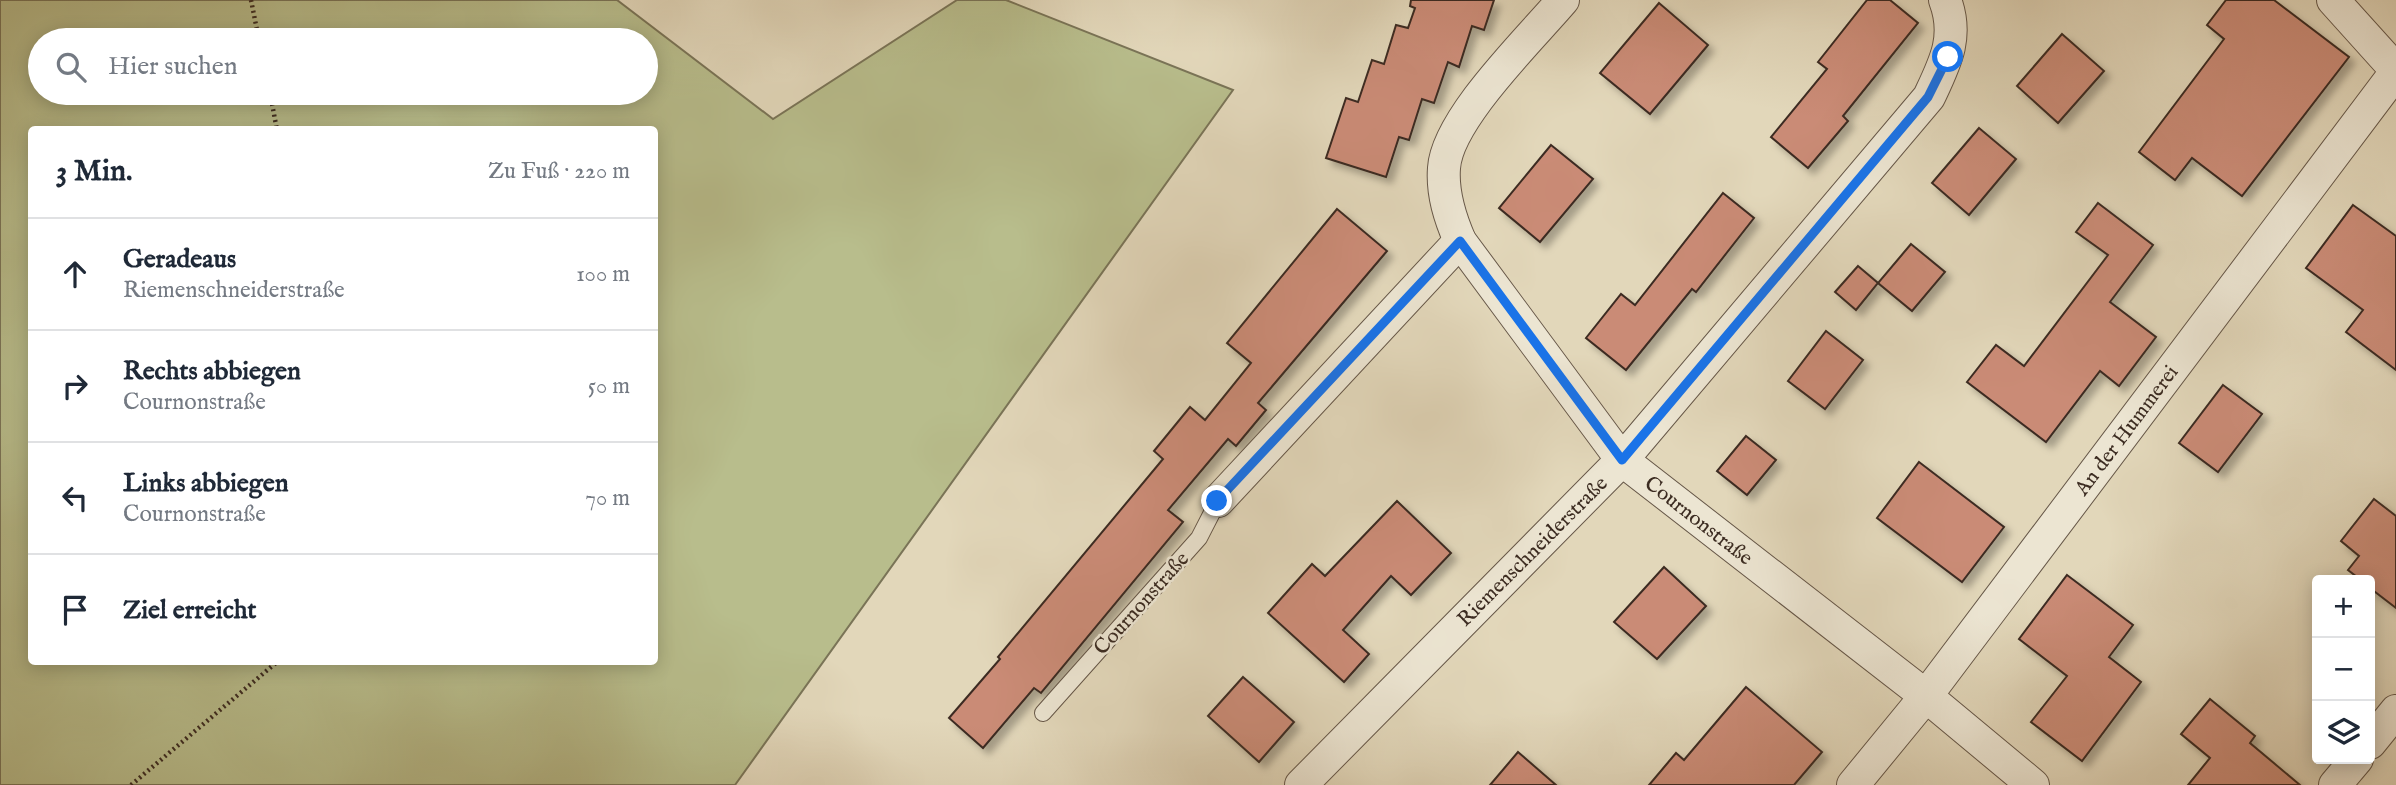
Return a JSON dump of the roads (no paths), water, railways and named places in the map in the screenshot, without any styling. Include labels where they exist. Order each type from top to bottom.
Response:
[{"type":"street","name":"Cournonstraße","points":[[1563,0],[1469,109],[1450,142],[1444,167],[1445,191],[1450,218],[1460,241],[1622,460],[1926,696],[2033,785]]},
{"type":"street","name":"Riemenschneiderstraße","points":[[1301,785],[1622,460],[1928,97],[1948,57],[1952,19],[1945,0]]},
{"type":"street","points":[[2333,0],[2396,71]]},
{"type":"street","name":"An der Hummerei","points":[[1853,785],[1926,696],[2396,71]]},
{"type":"street","name":"Cournonstraße","points":[[1217,501],[1460,241]]},
{"type":"street","points":[[2375,737],[2396,711]]},
{"type":"street","points":[[2335,785],[2353,764]]},
{"type":"lane","name":"Cournonstraße","points":[[1043,713],[1199,538],[1217,501]]}]
